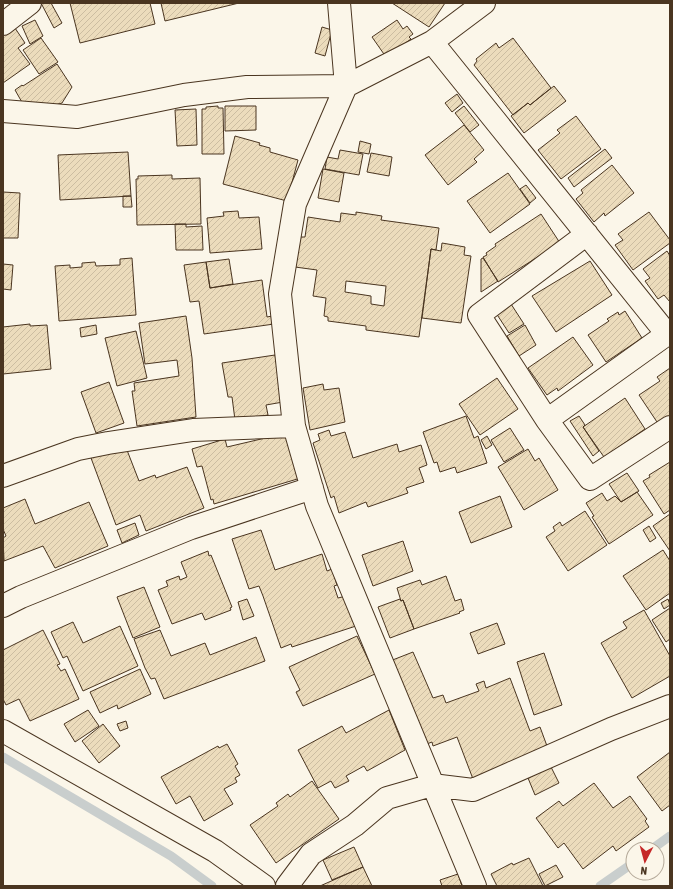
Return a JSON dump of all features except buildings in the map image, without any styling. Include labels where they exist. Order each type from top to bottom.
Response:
[{"type":"street","points":[[3,24],[30,3]]},
{"type":"street","points":[[339,3],[346,86],[295,204],[280,294],[294,426],[317,506],[475,886]]},
{"type":"street","points":[[3,110],[77,117],[184,95],[247,87],[346,86],[432,42],[484,3]]},
{"type":"street","points":[[432,42],[669,333],[547,420]]},
{"type":"street","points":[[587,234],[479,315],[547,420],[590,479],[670,427]]},
{"type":"street","points":[[3,476],[78,449],[108,443],[193,430],[294,426]]},
{"type":"street","points":[[3,606],[21,597],[191,528],[312,488]]},
{"type":"street","points":[[287,886],[311,854],[355,824],[387,798],[432,785],[473,790],[611,729],[670,706]]},
{"type":"street","points":[[3,731],[215,851],[264,886]]},
{"type":"waterway","points":[[3,757],[171,856],[212,886]]},
{"type":"waterway","points":[[663,841],[670,836]]},
{"type":"waterway","points":[[600,886],[625,869]]}]
